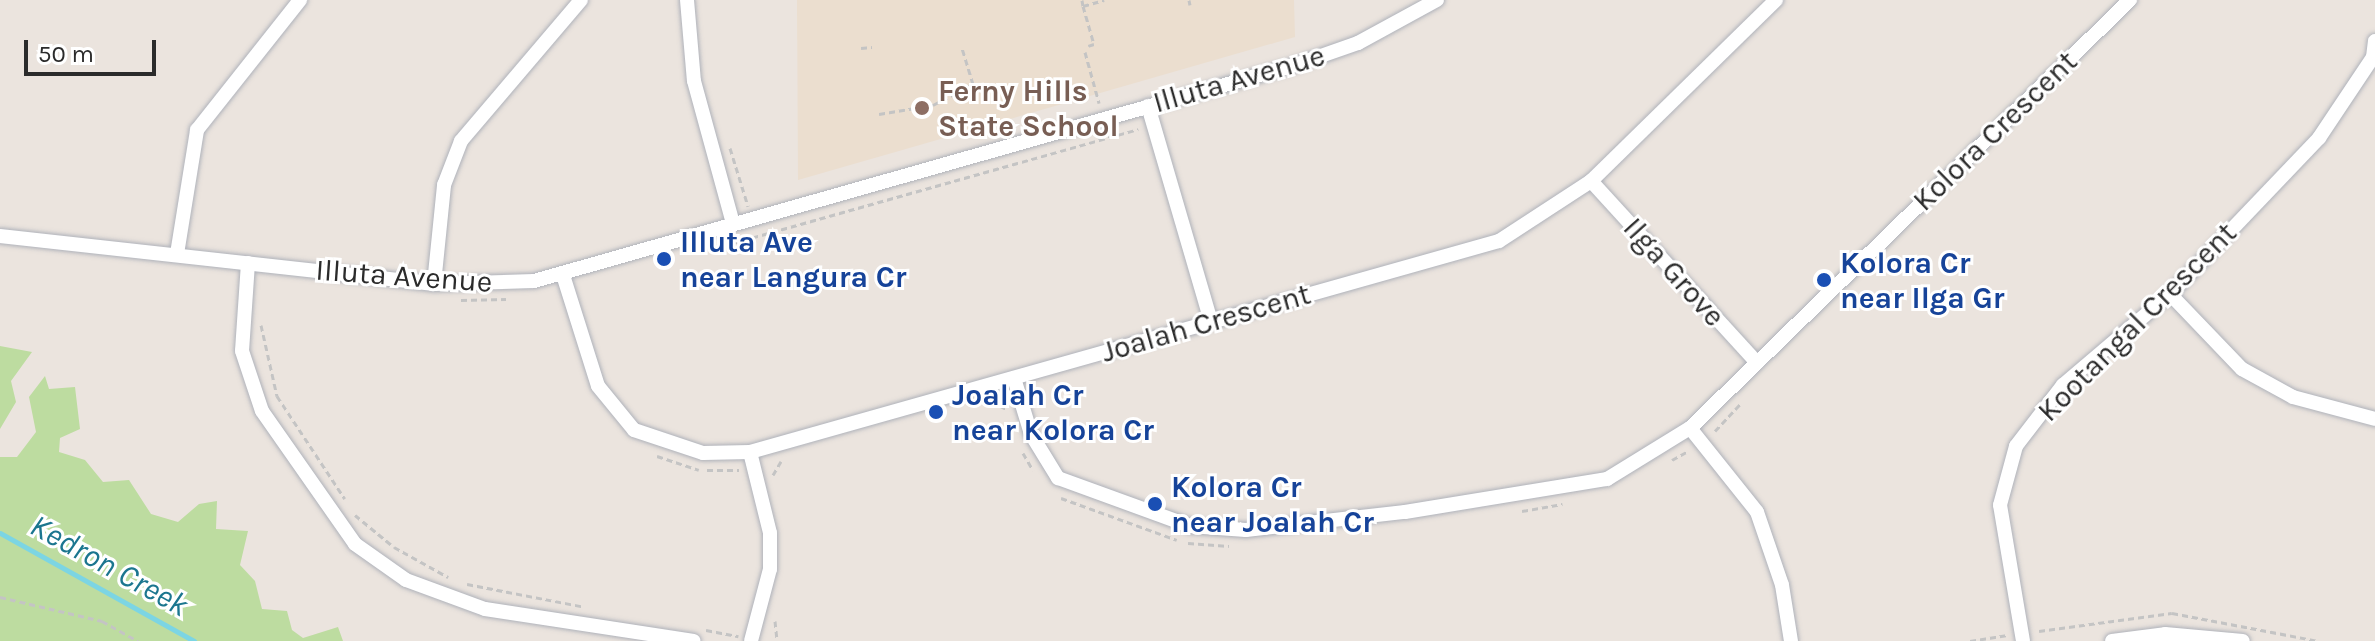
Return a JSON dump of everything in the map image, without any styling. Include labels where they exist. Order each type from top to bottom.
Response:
[{"type":"street","points":[[177,254],[197,130],[300,0]]},
{"type":"street","points":[[434,284],[444,185],[461,141],[581,0]]},
{"type":"street","points":[[687,0],[689,58],[733,224]]},
{"type":"street","name":"Illuta Avenue","points":[[0,236],[434,284],[563,275],[1358,43],[1437,0]]},
{"type":"street","name":"Kolora Crescent","points":[[1014,378],[1031,434],[1058,478],[1141,513],[1218,530],[1515,499],[1607,479],[1690,428],[2130,0]]},
{"type":"street","name":"Joalah Crescent","points":[[563,275],[598,386],[634,430],[703,453],[750,452],[1499,241],[1591,181],[1768,3]]},
{"type":"street","name":"Kootangal Crescent","points":[[2023,641],[2000,505],[2016,446],[2063,385],[2170,294],[2319,138],[2373,57],[2375,41]]},
{"type":"street","points":[[1148,106],[1211,321]]},
{"type":"street","name":"Ilga Grove","points":[[1591,181],[1757,363]]},
{"type":"street","points":[[248,263],[242,351],[262,411],[355,544],[406,580],[485,609],[692,634]]},
{"type":"street","points":[[2170,294],[2242,369],[2293,397],[2375,419]]},
{"type":"street","points":[[1690,428],[1757,512],[1782,585],[1791,641]]},
{"type":"street","points":[[750,452],[770,533],[770,569],[752,640]]},
{"type":"street","points":[[2112,641],[2214,638],[2243,641]]},
{"type":"path","points":[[1082,0],[1094,44],[1088,46]]},
{"type":"path","points":[[1083,6],[1104,0]]},
{"type":"path","points":[[861,48],[872,47]]},
{"type":"path","points":[[879,114],[933,105],[973,84],[962,49]]},
{"type":"path","points":[[1085,52],[1099,104]]},
{"type":"path","points":[[716,247],[1153,125]]},
{"type":"path","points":[[729,143],[751,219]]},
{"type":"path","points":[[445,299],[518,298]]},
{"type":"path","points":[[261,318],[262,355],[277,396],[355,515],[394,547],[457,582],[597,609]]},
{"type":"path","points":[[0,597],[102,621],[138,641]]},
{"type":"path","points":[[692,634],[752,640]]},
{"type":"shaded area","name":"Ferny Hills State School","points":[[797,0],[1294,0],[1295,37],[798,180]]},
{"type":"green space","points":[[0,346],[32,352],[11,381],[16,402],[0,429]]},
{"type":"green space","points":[[45,376],[49,389],[75,387],[80,429],[60,438],[59,452],[85,460],[103,482],[129,480],[151,514],[178,522],[199,504],[217,501],[216,529],[248,531],[240,565],[255,581],[262,609],[287,611],[292,630],[303,638],[338,627],[343,641],[0,641],[0,457],[17,457],[36,432],[29,397]]},
{"type":"waterway","name":"Kedron Creek","points":[[0,533],[194,641]]},
{"type":"place","name":"Ferny Hills State School","points":[[922,108]]},
{"type":"place","name":"Illuta Ave near Langura Cr","points":[[664,259]]},
{"type":"place","name":"Kolora Cr near Ilga Gr","points":[[1824,280]]},
{"type":"place","name":"Joalah Cr near Kolora Cr","points":[[936,412]]},
{"type":"place","name":"Kolora Cr near Joalah Cr","points":[[1155,504]]}]
